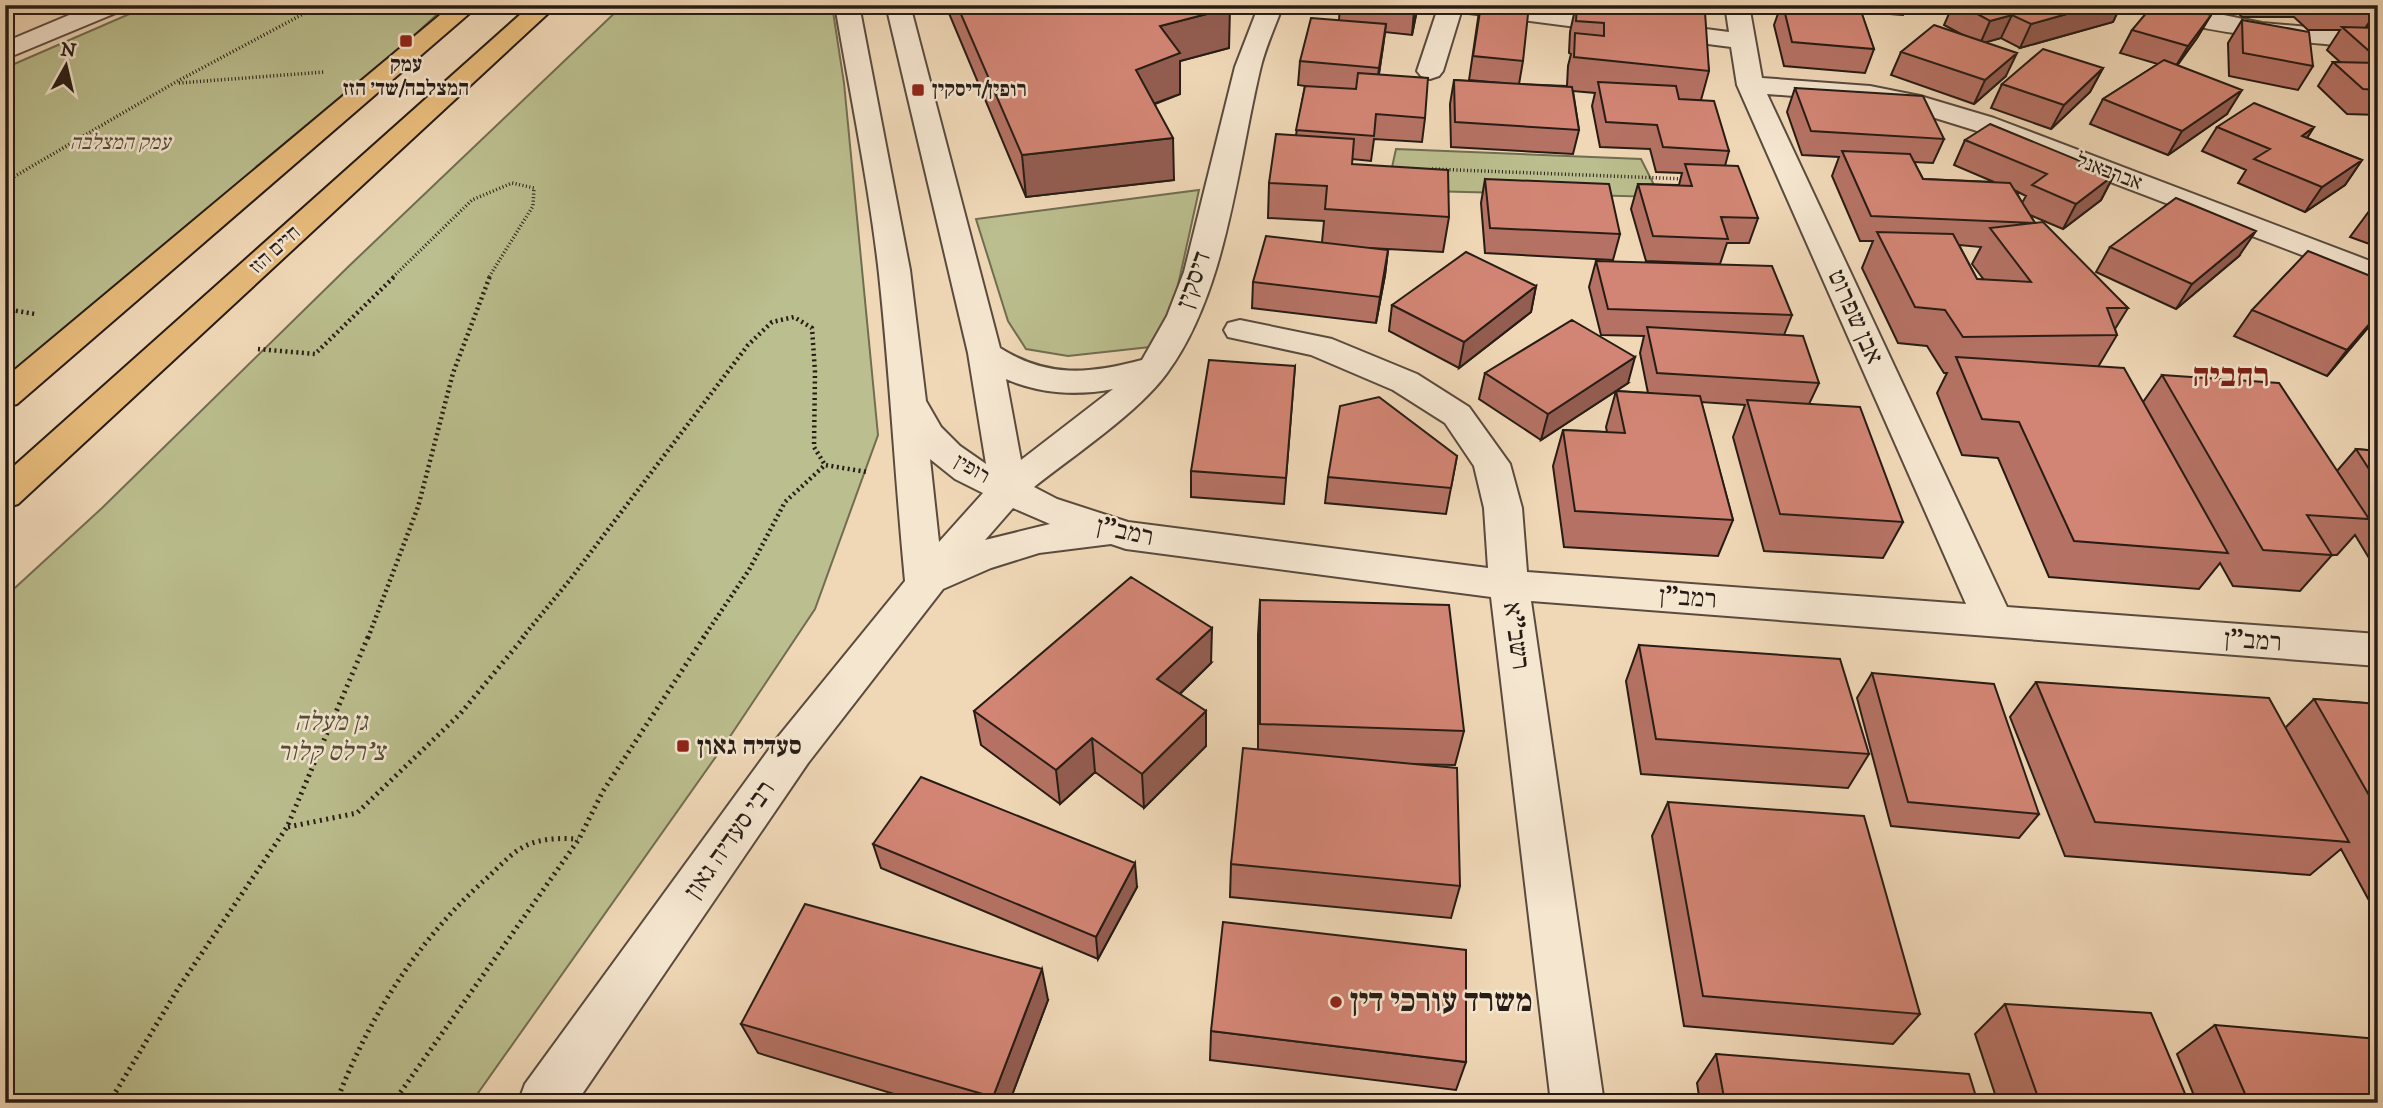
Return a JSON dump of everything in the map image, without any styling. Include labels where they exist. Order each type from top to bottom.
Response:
[{"type":"main road","points":[[5,396],[467,5]]},
{"type":"main road","name":"חיים הזז","points":[[5,495],[545,5]]},
{"type":"street","points":[[5,51],[114,5]]},
{"type":"street","name":"רופין","points":[[847,5],[894,270],[909,401],[927,434],[947,455],[968,470],[1009,489]]},
{"type":"street","name":"רופין","points":[[898,5],[985,352],[1009,489]]},
{"type":"street","name":"דיסקין","points":[[1009,489],[1127,395],[1154,368],[1183,316],[1200,272],[1248,67],[1271,5]]},
{"type":"street","points":[[1430,71],[1451,5]]},
{"type":"street","points":[[1460,5],[1741,41]]},
{"type":"street","name":"אבן שפרוט","points":[[1737,5],[1750,85],[1994,622]]},
{"type":"street","points":[[2150,5],[2276,31],[2343,40],[2378,41]]},
{"type":"street","name":"אברבאנל","points":[[1750,85],[1870,94],[1911,102],[1984,124],[2378,275]]},
{"type":"street","name":"רשב\"א","points":[[1240,330],[1320,346],[1405,382],[1457,415],[1492,464],[1503,508],[1509,585],[1578,1103]]},
{"type":"street","points":[[985,352],[1018,372],[1060,382],[1095,383],[1154,368]]},
{"type":"street","points":[[909,401],[913,479],[925,584],[962,564],[1023,544],[1085,533],[1126,536]]},
{"type":"street","name":"רמב\"ן","points":[[1009,489],[1044,508],[1126,536],[1509,585],[2378,650]]},
{"type":"street","name":"רבי סעדיה גאון","points":[[544,1103],[793,750],[925,584],[1009,489]]},
{"type":"path","points":[[5,182],[174,83],[320,5]]},
{"type":"path","points":[[174,83],[398,66]]},
{"type":"path","points":[[1432,169],[1697,180]]},
{"type":"path","points":[[109,1103],[179,987],[287,827],[348,689],[418,507],[453,373],[491,272],[533,206],[534,188],[512,183],[472,200],[315,354],[258,349]]},
{"type":"path","points":[[287,827],[357,813],[460,714],[569,581],[748,345],[772,322],[794,317],[812,328],[816,372],[814,447],[825,465],[913,479]]},
{"type":"path","points":[[393,1103],[579,839],[603,791],[749,570],[785,502],[825,465]]},
{"type":"path","points":[[336,1103],[347,1070],[384,1005],[432,937],[478,884],[525,846],[557,838],[579,839]]},
{"type":"green space","name":"עמק המצלבה","points":[[150,5],[447,5],[363,83],[5,386],[5,68]]},
{"type":"green space","name":"גן מעלה צ'רלס קלור","points":[[623,5],[832,5],[844,83],[878,435],[815,609],[727,741],[471,1103],[5,1103],[5,597],[102,508],[349,266]]},
{"type":"green space","points":[[1396,149],[1641,159],[1660,197],[1387,190]]},
{"type":"green space","points":[[1199,190],[1171,317],[1150,347],[1068,356],[1026,349],[1008,321],[976,219]]},
{"type":"building","points":[[957,5],[1229,5],[1230,8],[1160,26],[1180,53],[1136,70],[1173,138],[1022,155]]},
{"type":"building","points":[[1351,5],[1416,5],[1414,11]]},
{"type":"building","points":[[1481,5],[1529,5],[1523,61],[1473,56]]},
{"type":"building","points":[[1577,5],[1634,5],[1705,12],[1709,71],[1574,57],[1575,33],[1604,36],[1604,23],[1576,21]]},
{"type":"building","points":[[1783,5],[1860,8],[1874,49],[1792,42]]},
{"type":"building","points":[[1961,5],[2099,5],[2031,24],[2012,15],[1990,21]]},
{"type":"building","points":[[2153,5],[2175,5],[2211,15],[2188,46],[2132,30]]},
{"type":"building","points":[[2321,5],[2377,5],[2378,7],[2322,7]]},
{"type":"building","points":[[1311,18],[1386,24],[1379,68],[1300,61]]},
{"type":"building","points":[[2242,20],[2309,32],[2313,66],[2243,53]]},
{"type":"building","points":[[1934,25],[2017,53],[1985,80],[1901,52]]},
{"type":"building","points":[[2342,27],[2378,28],[2378,59]]},
{"type":"building","points":[[2043,49],[2103,68],[2064,105],[2002,84]]},
{"type":"building","points":[[2164,60],[2242,90],[2182,131],[2103,99]]},
{"type":"building","points":[[2333,62],[2378,63],[2378,90],[2363,89]]},
{"type":"building","points":[[1358,73],[1428,78],[1425,118],[1376,114],[1374,136],[1296,130],[1305,86],[1356,89]]},
{"type":"building","points":[[1454,80],[1572,87],[1579,130],[1455,122]]},
{"type":"building","points":[[1598,82],[1676,86],[1679,99],[1714,101],[1729,151],[1663,147],[1657,125],[1606,122]]},
{"type":"building","points":[[1795,88],[1923,96],[1944,139],[1811,131]]},
{"type":"building","points":[[2254,103],[2314,127],[2302,136],[2362,160],[2322,187],[2254,159],[2270,149],[2217,127]]},
{"type":"building","points":[[1990,124],[2114,175],[2076,204],[2032,185],[2047,174],[1965,140]]},
{"type":"building","points":[[1276,134],[1354,139],[1352,164],[1448,170],[1449,217],[1325,209],[1327,186],[1269,183]]},
{"type":"building","points":[[1842,151],[1910,154],[1923,179],[2010,183],[2035,223],[1871,216]]},
{"type":"building","points":[[1685,164],[1738,166],[1758,218],[1721,217],[1728,239],[1653,236],[1638,184],[1692,186]]},
{"type":"building","points":[[1485,179],[1609,184],[1620,234],[1490,228]]},
{"type":"building","points":[[2176,198],[2256,231],[2192,284],[2110,247]]},
{"type":"building","points":[[2378,199],[2378,215],[2369,212]]},
{"type":"building","points":[[2043,222],[2128,308],[2107,308],[2117,335],[1963,337],[1945,310],[1915,307],[1877,232],[1953,234],[1977,279],[2031,282],[1990,228]]},
{"type":"building","points":[[1266,236],[1388,250],[1380,297],[1253,282]]},
{"type":"building","points":[[2308,251],[2378,279],[2378,314],[2347,350],[2252,310]]},
{"type":"building","points":[[1466,252],[1536,286],[1464,342],[1392,305]]},
{"type":"building","points":[[1596,261],[1772,266],[1792,315],[1608,309]]},
{"type":"building","points":[[1572,320],[1635,357],[1548,414],[1485,373]]},
{"type":"building","points":[[1647,327],[1803,336],[1819,383],[1657,373]]},
{"type":"building","points":[[1956,357],[2124,368],[2228,553],[2074,541],[2019,422],[1982,419]]},
{"type":"building","points":[[1209,360],[1295,366],[1286,478],[1191,471]]},
{"type":"building","points":[[2162,375],[2279,383],[2369,519],[2307,515],[2332,555],[2263,550]]},
{"type":"building","points":[[1616,391],[1700,396],[1733,520],[1575,511],[1563,430],[1625,433]]},
{"type":"building","points":[[1379,397],[1457,456],[1451,488],[1328,477],[1340,406]]},
{"type":"building","points":[[1747,400],[1860,407],[1903,522],[1780,514]]},
{"type":"building","points":[[2356,449],[2378,451],[2378,483]]},
{"type":"building","points":[[1131,577],[1212,628],[1157,679],[1206,711],[1142,774],[1092,738],[1056,770],[974,711]]},
{"type":"building","points":[[1260,600],[1449,605],[1464,731],[1260,724]]},
{"type":"building","points":[[1639,645],[1840,659],[1869,754],[1656,739]]},
{"type":"building","points":[[1872,673],[1994,684],[2039,814],[1908,802]]},
{"type":"building","points":[[2036,682],[2269,698],[2349,842],[2095,822]]},
{"type":"building","points":[[2314,699],[2378,704],[2378,811]]},
{"type":"building","points":[[1243,748],[1457,768],[1460,886],[1231,864]]},
{"type":"building","points":[[921,777],[1135,863],[1096,937],[873,844]]},
{"type":"building","points":[[1668,802],[1864,816],[1920,1014],[1703,996]]},
{"type":"building","points":[[805,904],[1042,969],[993,1097],[741,1024]]},
{"type":"building","name":"משרד עורכי דין","points":[[1223,922],[1466,950],[1466,1062],[1211,1031]]},
{"type":"building","points":[[2005,1004],[2151,1013],[2189,1103],[2040,1103]]},
{"type":"building","points":[[2215,1025],[2378,1039],[2378,1103],[2249,1103]]},
{"type":"building","points":[[1716,1054],[1969,1074],[1978,1103],[1725,1103]]},
{"type":"place","name":"עמק המצלבה/שד׳ הזז","points":[[406,41]]},
{"type":"place","name":"רופין/דיסקין","points":[[918,90]]},
{"type":"place","name":"סעדיה גאון","points":[[683,746]]},
{"type":"place","name":"משרד עורכי דין","points":[[1336,1002]]},
{"type":"district","name":"רחביה","points":[[2231,376]]}]
